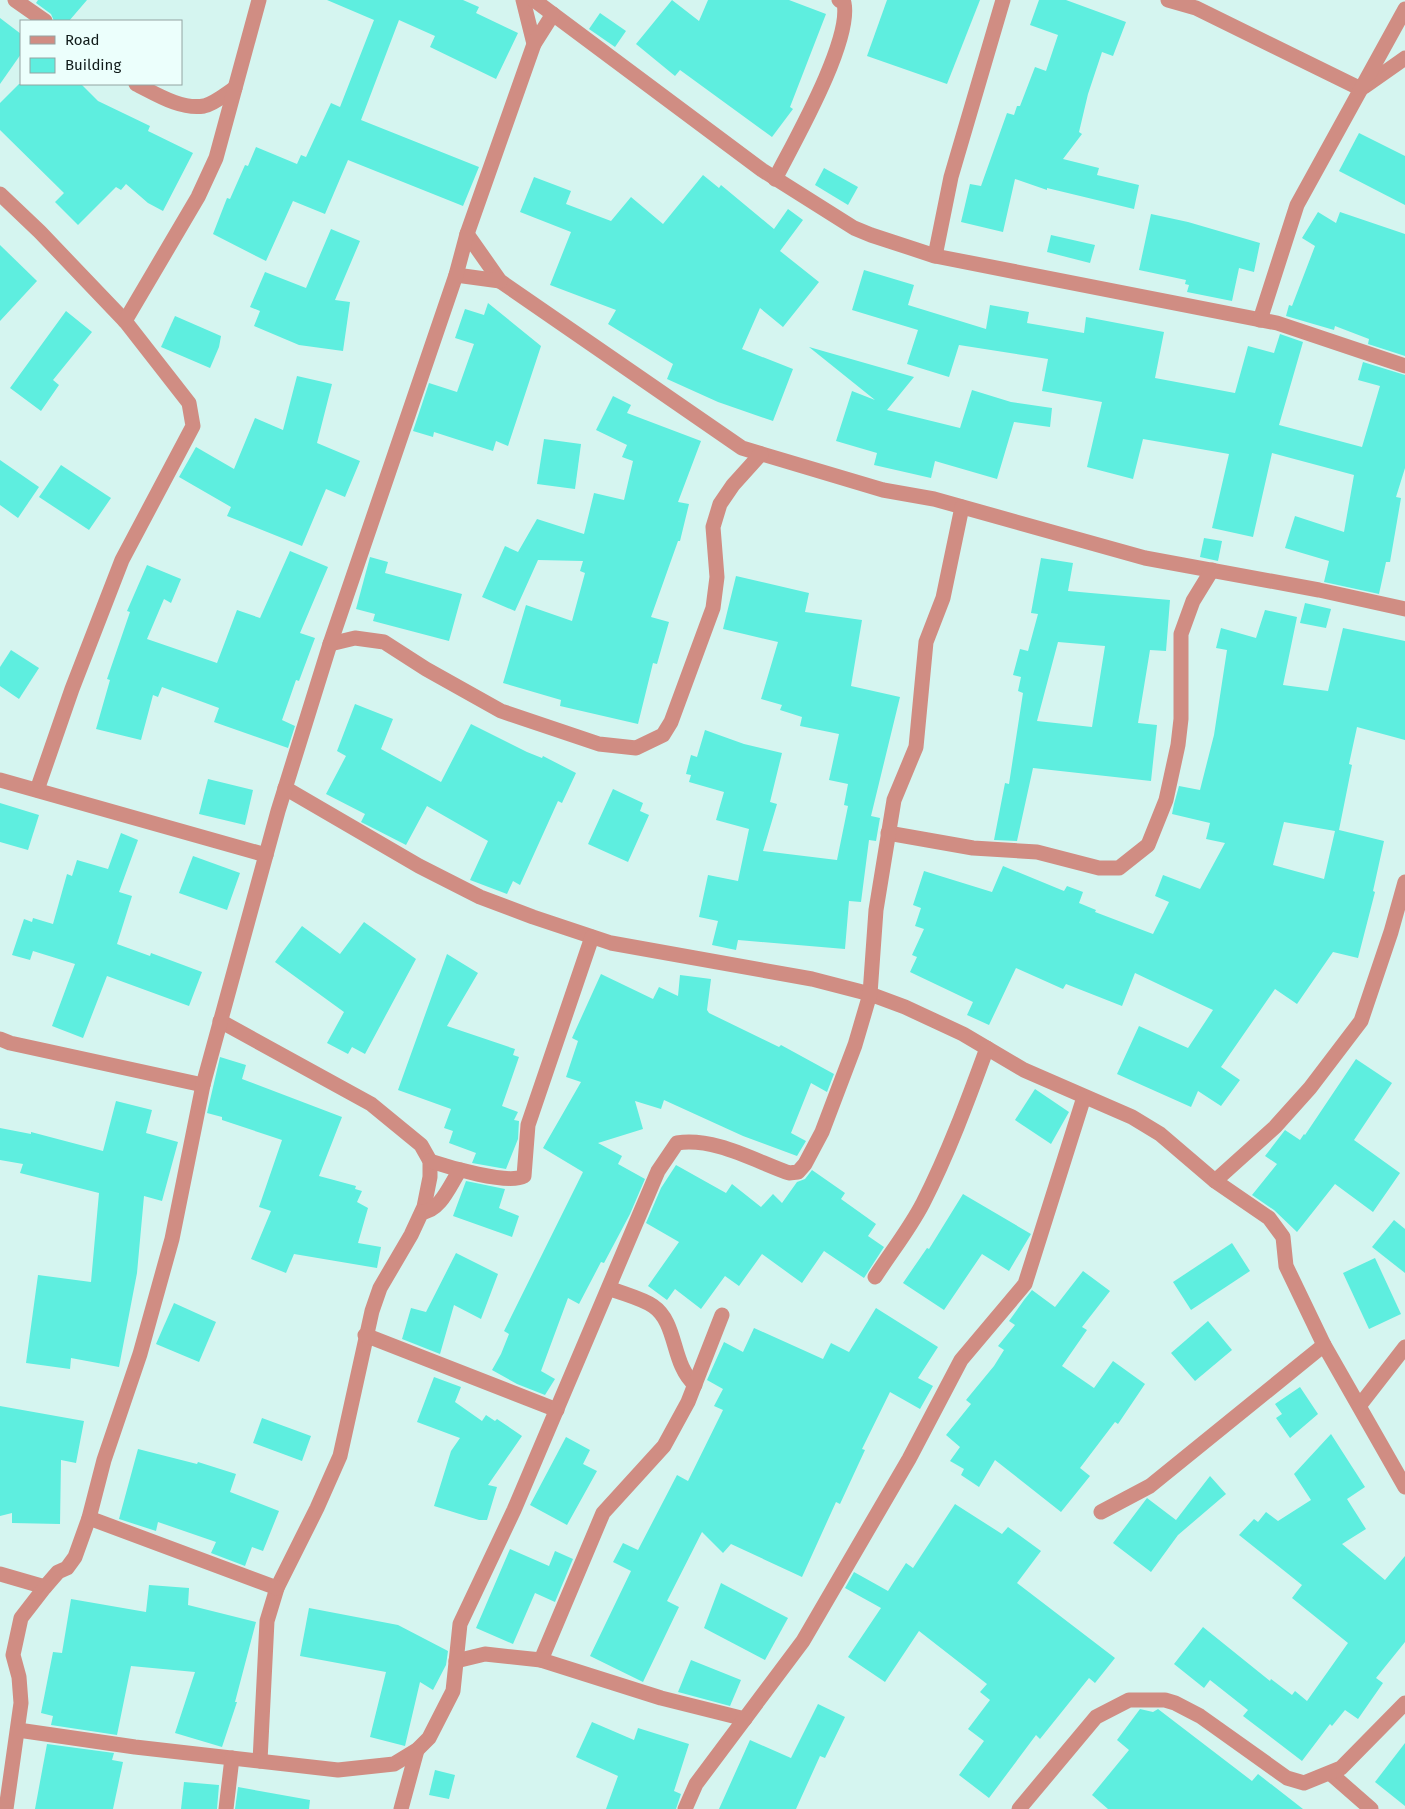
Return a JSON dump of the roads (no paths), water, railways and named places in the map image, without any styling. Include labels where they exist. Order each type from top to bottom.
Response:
[{"type":"street","points":[[15,0],[44,20]]},
{"type":"street","points":[[125,321],[198,197],[216,158],[259,0]]},
{"type":"street","points":[[523,0],[534,44]]},
{"type":"street","points":[[534,0],[775,179],[854,228],[935,256],[1260,320],[1405,366]]},
{"type":"street","points":[[775,179],[834,57],[846,14],[844,3],[839,0]]},
{"type":"street","points":[[935,256],[951,177],[1003,0]]},
{"type":"street","points":[[1168,0],[1196,8],[1361,89]]},
{"type":"street","points":[[1260,320],[1297,205],[1405,9]]},
{"type":"street","points":[[6,1809],[7,1757],[18,1730],[21,1703],[20,1686],[13,1655],[21,1618],[58,1572],[67,1568],[75,1557],[89,1518],[104,1460],[140,1354],[172,1239],[203,1085],[285,788],[330,644],[456,275],[467,234],[534,44],[553,14]]},
{"type":"street","points":[[1361,89],[1405,58]]},
{"type":"street","points":[[138,85],[169,100],[191,106],[206,106],[236,88]]},
{"type":"street","points":[[0,194],[40,232],[125,321],[189,403],[193,426],[122,560],[72,689],[37,790]]},
{"type":"street","points":[[467,234],[500,281],[742,448],[883,490],[934,499],[1145,558],[1319,590],[1405,609]]},
{"type":"street","points":[[456,275],[500,281]]},
{"type":"street","points":[[330,644],[355,638],[384,642],[426,669],[501,711],[599,744],[636,748],[663,735],[671,722],[713,608],[717,577],[714,527],[720,504],[733,485],[761,454]]},
{"type":"street","points":[[18,1730],[260,1762],[338,1770],[394,1764],[417,1750],[429,1738],[453,1691],[460,1624],[557,1410],[658,1171],[677,1144],[693,1141],[713,1145],[789,1174],[798,1172],[805,1164],[822,1132],[855,1045],[870,994],[876,910],[894,800],[916,747],[926,642],[943,598],[962,507]]},
{"type":"street","points":[[888,833],[973,848],[1037,852],[1099,868],[1119,868],[1148,845],[1166,800],[1178,745],[1180,719],[1180,634],[1193,601],[1212,570]]},
{"type":"street","points":[[0,780],[266,855]]},
{"type":"street","points":[[285,788],[419,866],[480,896],[533,917],[611,943],[812,979],[870,994],[905,1007],[963,1034],[1024,1070],[1132,1117],[1160,1134],[1215,1181],[1269,1218],[1283,1236],[1286,1266],[1324,1345],[1360,1405],[1405,1487]]},
{"type":"street","points":[[1215,1181],[1275,1127],[1310,1088],[1361,1021],[1404,891]]},
{"type":"street","points":[[430,1162],[460,1170],[509,1179],[524,1176],[528,1125],[592,937]]},
{"type":"street","points":[[220,1021],[372,1104],[421,1145],[430,1162],[430,1176],[422,1212],[411,1236],[380,1288],[366,1335],[340,1456],[317,1508],[277,1588],[267,1621],[260,1762]]},
{"type":"street","points":[[0,1039],[10,1043],[203,1085]]},
{"type":"street","points":[[875,1277],[903,1238],[923,1203],[987,1048]]},
{"type":"street","points":[[685,1809],[696,1784],[803,1641],[909,1460],[961,1360],[1025,1284],[1084,1097]]},
{"type":"street","points":[[422,1212],[426,1212],[437,1205],[460,1170]]},
{"type":"street","points":[[610,1288],[653,1306],[663,1316],[672,1335],[676,1354],[687,1378],[695,1385]]},
{"type":"street","points":[[541,1660],[603,1513],[664,1446],[684,1411],[722,1315]]},
{"type":"street","points":[[366,1335],[557,1410]]},
{"type":"street","points":[[1100,1512],[1150,1486],[1324,1345]]},
{"type":"street","points":[[1360,1405],[1405,1347]]},
{"type":"street","points":[[89,1518],[277,1588]]},
{"type":"street","points":[[0,1574],[45,1587]]},
{"type":"street","points":[[456,1661],[485,1654],[541,1660],[661,1698],[745,1719]]},
{"type":"street","points":[[1019,1809],[1096,1717],[1129,1700],[1165,1700],[1183,1707],[1200,1716],[1287,1778],[1304,1783],[1341,1768],[1405,1703]]},
{"type":"street","points":[[401,1809],[417,1750]]},
{"type":"street","points":[[226,1809],[232,1758]]},
{"type":"street","points":[[1330,1773],[1371,1809]]}]
